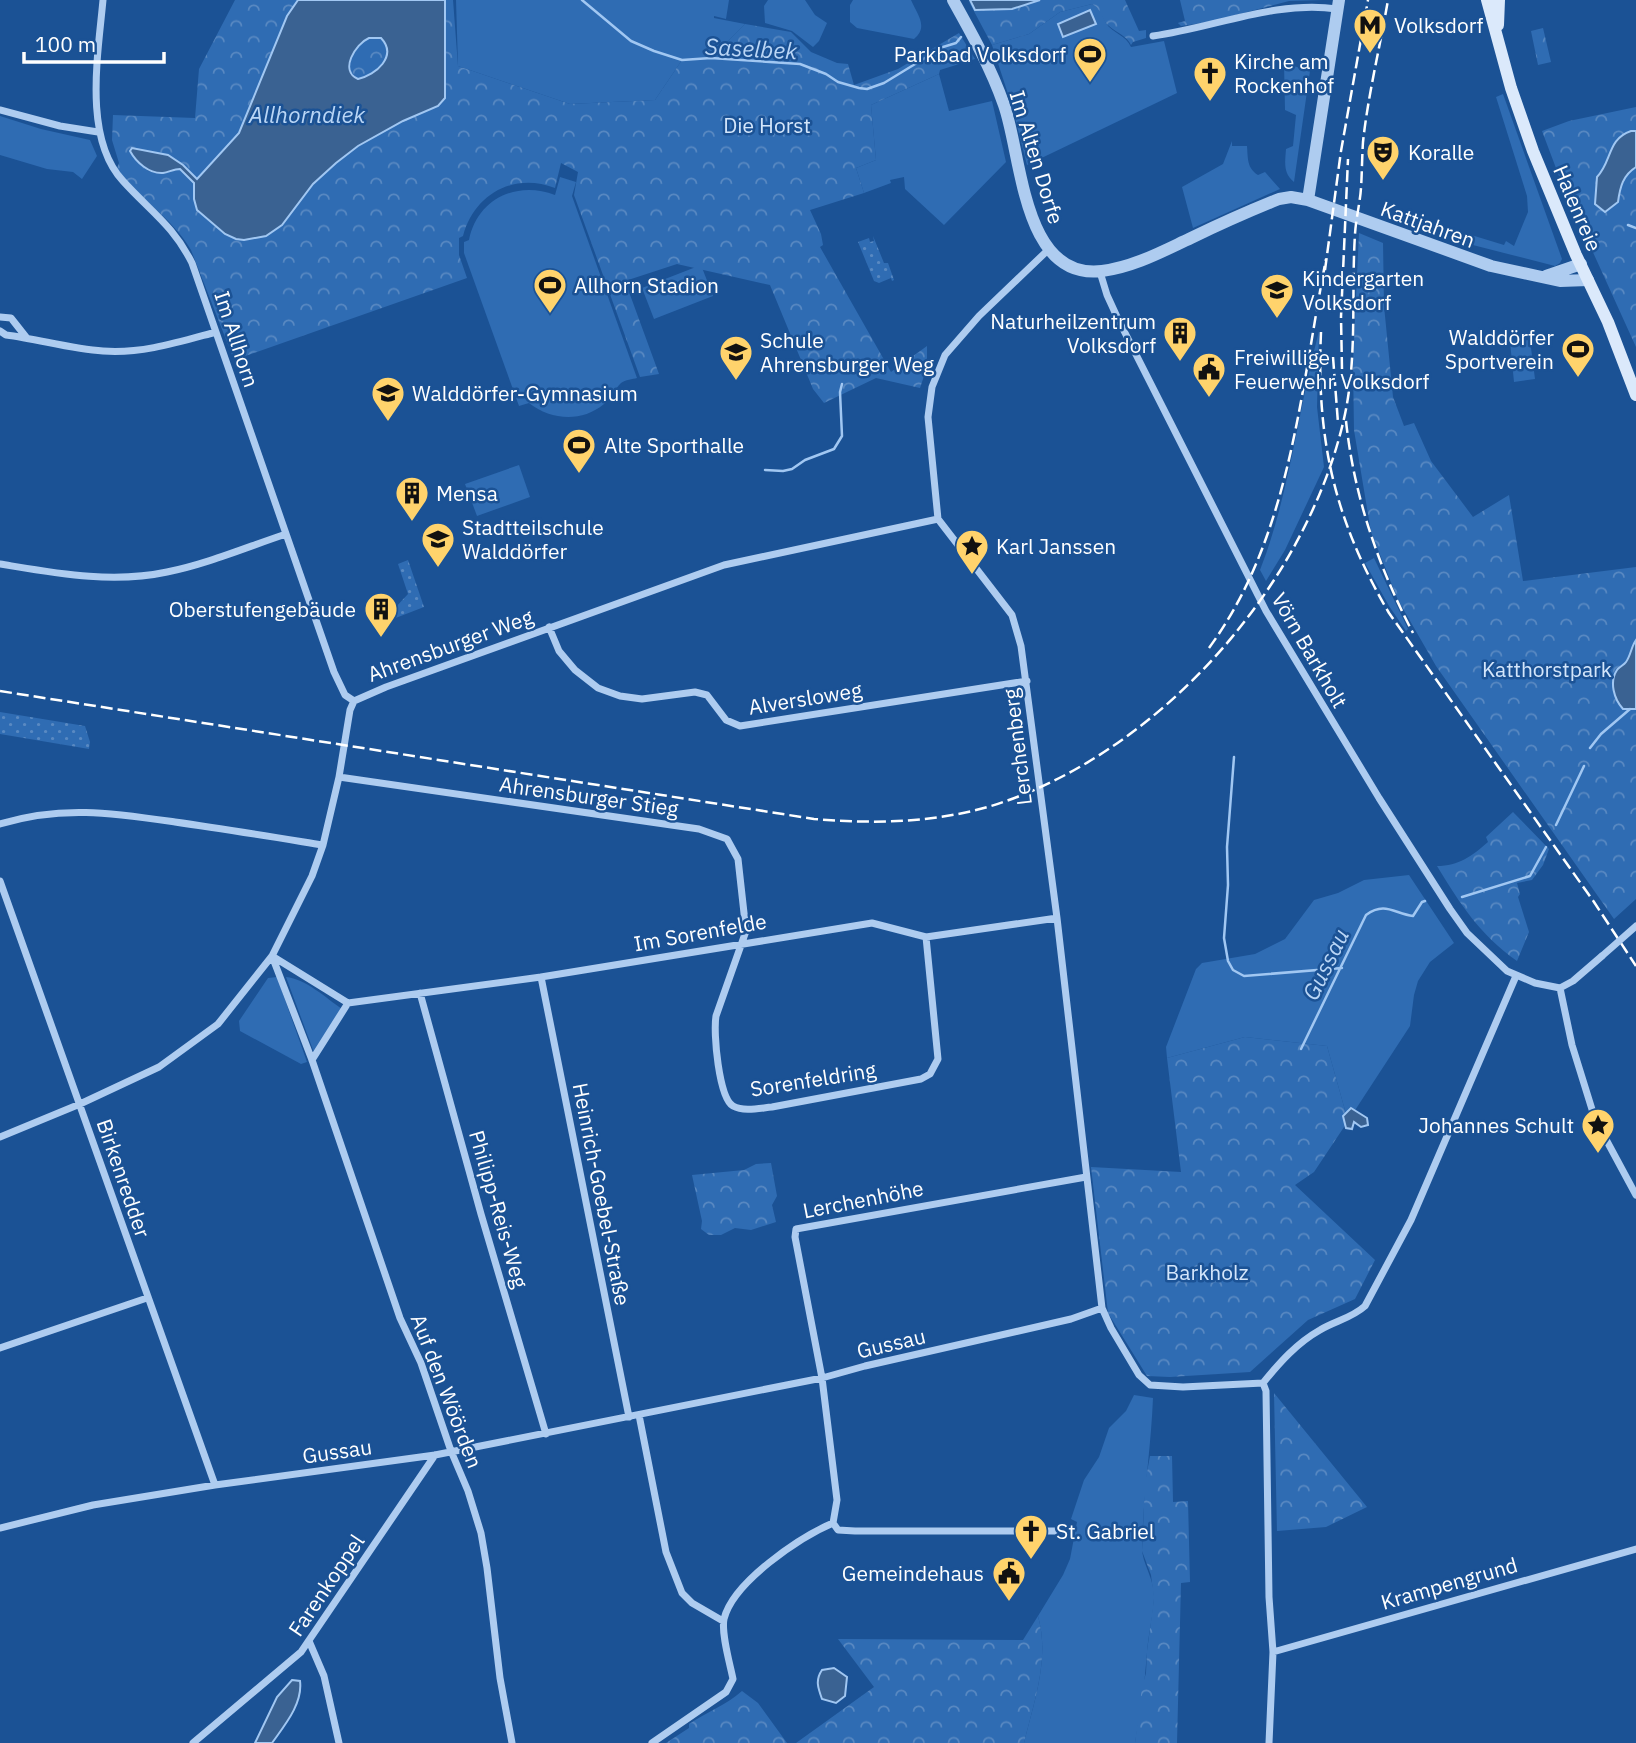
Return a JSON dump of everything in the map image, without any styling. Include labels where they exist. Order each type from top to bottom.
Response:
[{"type":"main road","points":[[1487,0],[1499,0]]},
{"type":"main road","name":"Halenreie","points":[[1487,0],[1530,145],[1608,322],[1636,395]]},
{"type":"main road","name":"Halenreie","points":[[1497,33],[1499,0]]},
{"type":"street","name":"Im Allhorn","points":[[103,0],[99,50],[98,132],[108,162],[182,241],[197,274],[334,672],[345,695],[354,701]]},
{"type":"street","name":"Im Alten Dorfe","points":[[953,0],[971,32],[1003,103],[1012,131],[1027,202],[1048,250]]},
{"type":"street","points":[[938,519],[928,417],[932,387],[944,355],[979,316],[1048,250],[1075,268],[1100,272],[1156,255],[1279,199],[1291,197],[1308,200],[1338,4],[1283,8],[1153,36]]},
{"type":"street","points":[[0,110],[60,126],[98,132]]},
{"type":"street","name":"Kattjahren","points":[[1308,200],[1486,265],[1565,282],[1588,280]]},
{"type":"street","name":"Kattjahren","points":[[1539,277],[1581,264]]},
{"type":"street","name":"Vörn Barkholt","points":[[1100,272],[1118,319],[1266,611],[1450,909],[1482,949],[1507,971],[1560,988]]},
{"type":"street","points":[[0,317],[11,318],[26,337]]},
{"type":"street","points":[[0,331],[102,351],[156,347],[216,332]]},
{"type":"street","name":"Ahrensburger Weg","points":[[0,1136],[80,1104],[159,1067],[218,1024],[272,956],[312,876],[323,845],[354,701],[549,627],[724,565],[938,519]]},
{"type":"street","name":"Lerchenberg","points":[[938,519],[1012,615],[1021,646],[1057,918],[1102,1308]]},
{"type":"street","points":[[0,564],[79,576],[117,578],[166,573],[286,534]]},
{"type":"street","name":"Alversloweg","points":[[549,627],[559,651],[567,661],[598,688],[620,696],[642,699],[695,692],[707,695],[726,720],[740,726],[1027,681]]},
{"type":"street","name":"Ahrensburger Stieg","points":[[339,778],[699,829],[727,839],[738,859],[746,931],[743,943]]},
{"type":"street","points":[[0,824],[29,816],[84,811],[127,814],[323,845]]},
{"type":"street","name":"Birkenredder","points":[[0,881],[215,1485]]},
{"type":"street","name":"Im Sorenfelde","points":[[348,1003],[541,977],[872,923],[926,937],[1057,918]]},
{"type":"street","points":[[1636,926],[1573,981],[1560,988],[1572,1045],[1595,1119],[1636,1195]]},
{"type":"street","name":"Sorenfeldring","points":[[743,943],[720,1004],[714,1029],[724,1097],[733,1106],[748,1110],[921,1079],[930,1074],[938,1059],[938,1047],[926,937]]},
{"type":"street","points":[[272,956],[348,1003],[312,1060]]},
{"type":"street","name":"Auf den Wöörden","points":[[272,956],[312,1060],[400,1318],[421,1363],[481,1533],[500,1678],[512,1743]]},
{"type":"street","points":[[1102,1308],[1139,1375],[1150,1385],[1183,1387],[1263,1382],[1299,1343],[1356,1314],[1370,1298],[1411,1220],[1516,976]]},
{"type":"street","name":"Heinrich-Goebel-Straße","points":[[541,977],[629,1417]]},
{"type":"street","name":"Philipp-Reis-Weg","points":[[420,993],[546,1434]]},
{"type":"street","name":"Lerchenhöhe","points":[[822,1378],[795,1237],[796,1229],[1086,1177]]},
{"type":"street","points":[[0,1348],[147,1298]]},
{"type":"street","name":"Gussau","points":[[0,1528],[93,1505],[215,1485],[435,1455],[546,1434],[822,1378],[1072,1319],[1102,1308]]},
{"type":"street","points":[[822,1378],[837,1500],[833,1523],[838,1530],[1060,1531]]},
{"type":"street","points":[[1263,1382],[1266,1391],[1269,1597],[1273,1652],[1269,1743]]},
{"type":"street","points":[[639,1415],[666,1552],[682,1593],[723,1621]]},
{"type":"street","name":"Farenkoppel","points":[[193,1743],[301,1652],[435,1455]]},
{"type":"street","points":[[652,1743],[726,1692],[730,1686],[733,1679],[723,1621],[739,1592],[758,1573],[813,1531],[833,1523]]},
{"type":"street","name":"Krampengrund","points":[[1273,1652],[1636,1549]]},
{"type":"street","points":[[309,1641],[324,1676],[338,1743]]},
{"type":"green space","name":"Die Horst","points":[[235,0],[298,0],[287,16],[239,133],[197,180],[168,157],[132,149],[132,155],[148,171],[159,173],[180,169],[194,183],[193,193],[213,223],[225,234],[244,240],[266,236],[282,225],[313,184],[358,146],[403,121],[438,106],[445,98],[445,0],[453,0],[458,66],[570,104],[655,100],[682,60],[711,58],[745,24],[791,32],[811,52],[837,63],[848,64],[854,85],[898,69],[959,33],[975,59],[940,70],[939,74],[871,105],[876,160],[856,168],[864,193],[810,210],[821,234],[823,245],[820,247],[891,372],[927,346],[927,367],[920,388],[876,378],[824,403],[813,389],[770,285],[677,264],[625,281],[659,374],[640,377],[574,195],[578,172],[561,163],[555,188],[540,184],[511,185],[486,198],[476,209],[463,236],[459,238],[459,255],[467,278],[234,360],[191,250],[174,228],[117,168],[119,163],[112,140],[113,115],[195,118],[199,69]]},
{"type":"green space","points":[[456,0],[729,0],[726,19],[714,18],[745,24],[711,58],[682,60],[655,100],[570,104],[458,66]]},
{"type":"green space","points":[[768,0],[805,0],[815,15],[827,23],[819,41],[813,47],[792,31],[765,23],[764,6]]},
{"type":"green space","points":[[853,0],[911,0],[920,20],[921,30],[914,39],[857,28],[850,22],[850,5]]},
{"type":"green space","points":[[968,0],[975,10],[1012,9],[1040,0],[1125,0],[1139,31],[1146,30],[1146,38],[1131,45],[1106,24],[1092,4],[1060,12],[1029,34],[992,45]]},
{"type":"green space","points":[[1180,0],[1323,0],[1289,1],[1209,22],[1181,26],[1178,23],[1185,21]]},
{"type":"green space","name":"Parkbad Volksdorf","points":[[1092,4],[1100,10],[1106,23],[1131,47],[1164,41],[1177,93],[1027,165],[1012,106],[992,45],[1029,34],[1060,12]]},
{"type":"green space","points":[[1543,28],[1551,62],[1538,65],[1531,31]]},
{"type":"green space","points":[[369,38],[380,38],[387,51],[386,58],[372,74],[358,80],[352,76],[349,64],[354,52]]},
{"type":"green space","points":[[1284,63],[1310,71],[1294,182],[1286,171],[1285,159],[1286,149],[1293,146],[1296,115],[1285,110]]},
{"type":"green space","points":[[939,74],[949,111],[992,101],[1006,162],[944,225],[905,189],[904,177],[890,180],[891,183],[864,193],[856,168],[876,160],[871,105]]},
{"type":"green space","points":[[1503,94],[1562,259],[1555,266],[1465,243],[1468,234],[1504,245],[1506,241],[1514,246],[1528,212],[1527,196],[1496,97]]},
{"type":"green space","points":[[1636,107],[1636,347],[1562,184],[1542,131],[1569,121]]},
{"type":"green space","points":[[0,116],[90,140],[97,156],[82,179],[73,172],[47,169],[0,155]]},
{"type":"green space","points":[[1232,141],[1232,146],[1247,146],[1252,169],[1258,175],[1265,172],[1280,189],[1193,228],[1182,187],[1223,164]]},
{"type":"green space","name":"Allhorn Stadion","points":[[560,177],[576,182],[572,196],[637,378],[621,383],[607,402],[576,417],[556,416],[529,403],[519,406],[464,253],[464,242],[469,240],[480,214],[490,204],[501,196],[527,190],[555,195]]},
{"type":"green space","name":"Katthorstpark","points":[[1359,233],[1383,243],[1384,306],[1393,397],[1404,426],[1414,423],[1431,461],[1473,517],[1509,495],[1523,581],[1636,567],[1636,899],[1614,919],[1436,666],[1398,600],[1371,532],[1354,430],[1353,364]]},
{"type":"green space","points":[[873,236],[884,263],[888,263],[894,280],[892,281],[891,278],[879,283],[874,281],[858,242],[869,238],[870,242],[874,241]]},
{"type":"green space","points":[[701,265],[713,296],[654,319],[642,288]]},
{"type":"green space","points":[[1319,331],[1317,407],[1324,467],[1285,550],[1266,581],[1260,570],[1279,511]]},
{"type":"green space","points":[[1530,340],[1535,379],[1514,382],[1510,342]]},
{"type":"green space","points":[[519,465],[530,497],[477,516],[465,484]]},
{"type":"green space","points":[[1374,558],[1408,629],[1406,631],[1365,563]]},
{"type":"green space","points":[[408,560],[424,607],[380,624],[408,594],[398,564]]},
{"type":"green space","points":[[0,712],[85,726],[90,742],[89,749],[0,734]]},
{"type":"green space","points":[[1513,812],[1549,849],[1543,865],[1532,880],[1517,883],[1520,894],[1518,897],[1529,932],[1517,961],[1472,918],[1437,866],[1459,862],[1471,856],[1488,842],[1486,837]]},
{"type":"green space","points":[[1409,875],[1454,943],[1430,962],[1418,981],[1410,1026],[1348,1121],[1327,1046],[1245,1037],[1167,1058],[1166,1047],[1196,969],[1202,963],[1255,954],[1285,939],[1314,900],[1338,893],[1364,880]]},
{"type":"green space","points":[[277,977],[307,1062],[301,1064],[240,1031],[239,1021],[268,978]]},
{"type":"green space","points":[[286,977],[308,985],[342,1009],[316,1058]]},
{"type":"green space","name":"Barkholz","points":[[1245,1037],[1327,1046],[1348,1121],[1314,1172],[1295,1185],[1375,1260],[1355,1299],[1308,1320],[1250,1372],[1147,1376],[1108,1313],[1091,1167],[1181,1172],[1167,1058]]},
{"type":"green space","points":[[771,1163],[777,1196],[772,1205],[776,1222],[751,1230],[735,1228],[721,1235],[709,1235],[701,1229],[702,1221],[692,1175],[744,1170],[756,1164]]},
{"type":"green space","points":[[1274,1393],[1367,1507],[1326,1527],[1277,1531]]},
{"type":"green space","points":[[1134,1395],[1153,1398],[1142,1548],[1153,1585],[1154,1599],[1135,1743],[1024,1743],[1041,1664],[1038,1616],[1070,1559],[1077,1522],[1071,1519],[1084,1480],[1099,1457],[1109,1428],[1126,1411]]},
{"type":"green space","points":[[1150,1456],[1172,1456],[1173,1502],[1188,1501],[1190,1582],[1181,1583],[1177,1743],[1135,1743],[1154,1599],[1151,1575],[1142,1551],[1145,1483]]},
{"type":"green space","points":[[1038,1616],[1041,1664],[1024,1743],[796,1743],[874,1687],[838,1639],[1023,1640]]},
{"type":"green space","points":[[742,1691],[758,1703],[787,1743],[666,1743],[689,1728],[689,1724]]},
{"type":"water","name":"Allhorndiek","points":[[298,0],[445,0],[445,98],[438,106],[403,121],[358,146],[313,184],[282,225],[266,236],[236,239],[225,234],[197,210],[194,183],[180,169],[153,172],[139,163],[130,151],[132,148],[168,155],[197,179],[239,133],[287,16]],"holes":[[[369,38],[381,38],[387,51],[383,64],[358,79],[352,75],[349,64],[354,52]]]},
{"type":"water","points":[[970,0],[1040,0],[1012,9],[975,10]]},
{"type":"water","points":[[1090,10],[1096,24],[1063,37],[1058,24]]},
{"type":"water","points":[[1636,131],[1636,167],[1623,182],[1618,202],[1605,212],[1595,204],[1597,177],[1618,139]]},
{"type":"water","points":[[1636,640],[1636,709],[1623,709],[1615,695],[1613,680],[1617,670],[1628,659]]},
{"type":"water","points":[[1351,1108],[1367,1118],[1368,1125],[1361,1127],[1354,1122],[1352,1129],[1346,1128],[1343,1116]]},
{"type":"water","points":[[834,1668],[847,1677],[845,1696],[836,1703],[822,1699],[818,1684],[822,1670]]},
{"type":"water","points":[[292,1680],[300,1681],[300,1690],[292,1714],[272,1743],[255,1743],[277,1697]]},
{"type":"waterway","name":"Saselbek","points":[[582,0],[631,41],[682,60],[711,58],[800,64],[838,82],[867,89],[884,83],[943,47],[956,43],[961,37]]},
{"type":"waterway","points":[[1628,225],[1636,228]]},
{"type":"waterway","points":[[765,470],[792,469],[805,460],[834,449],[842,436],[842,384]]},
{"type":"waterway","name":"Gussau","points":[[1590,748],[1601,734],[1630,709]]},
{"type":"waterway","points":[[1234,757],[1224,938],[1228,961],[1233,970],[1244,976],[1342,968]]},
{"type":"waterway","name":"Gussau","points":[[1556,825],[1584,766]]},
{"type":"waterway","name":"Gussau","points":[[1462,897],[1530,876],[1546,847]]},
{"type":"waterway","name":"Gussau","points":[[1301,1049],[1366,915],[1384,909],[1413,916],[1425,901]]},
{"type":"railway","points":[[1325,270],[1341,151],[1368,0]]},
{"type":"railway","points":[[0,691],[814,819],[881,822],[947,816],[991,806],[1052,782],[1110,748],[1164,706],[1214,658],[1258,604],[1294,546],[1323,485],[1348,400],[1355,234],[1363,142],[1388,0]]},
{"type":"railway","points":[[1342,369],[1341,317],[1348,159]]},
{"type":"railway","points":[[1209,648],[1237,605],[1258,559],[1275,511],[1299,411],[1326,259]]},
{"type":"railway","points":[[1321,332],[1320,371],[1326,444],[1342,512],[1370,579],[1389,613],[1594,902],[1636,966]]},
{"type":"railway","points":[[1333,357],[1338,423]]},
{"type":"railway","points":[[1346,421],[1355,476],[1369,530],[1400,608],[1413,633]]},
{"type":"place","name":"Volksdorf","points":[[1370,55]]},
{"type":"place","name":"Parkbad Volksdorf","points":[[1090,84]]},
{"type":"place","name":"Kirche am Rockenhof","points":[[1210,103]]},
{"type":"place","name":"Koralle","points":[[1383,182]]},
{"type":"place","name":"Allhorn Stadion","points":[[550,315]]},
{"type":"place","name":"Kindergarten Volksdorf","points":[[1277,320]]},
{"type":"place","name":"Naturheilzentrum Volksdorf","points":[[1180,363]]},
{"type":"place","name":"Walddörfer Sportverein","points":[[1578,379]]},
{"type":"place","name":"Schule Ahrensburger Weg","points":[[736,382]]},
{"type":"place","name":"Freiwillige Feuerwehr Volksdorf","points":[[1209,399]]},
{"type":"place","name":"Walddörfer-Gymnasium","points":[[388,423]]},
{"type":"place","name":"Alte Sporthalle","points":[[579,475]]},
{"type":"place","name":"Mensa","points":[[412,523]]},
{"type":"place","name":"Stadtteilschule Walddörfer","points":[[438,569]]},
{"type":"place","name":"Karl Janssen","points":[[972,576]]},
{"type":"place","name":"Oberstufengebäude","points":[[381,639]]},
{"type":"place","name":"Johannes Schult","points":[[1598,1155]]},
{"type":"place","name":"St. Gabriel","points":[[1031,1561]]},
{"type":"place","name":"Gemeindehaus","points":[[1009,1603]]}]
